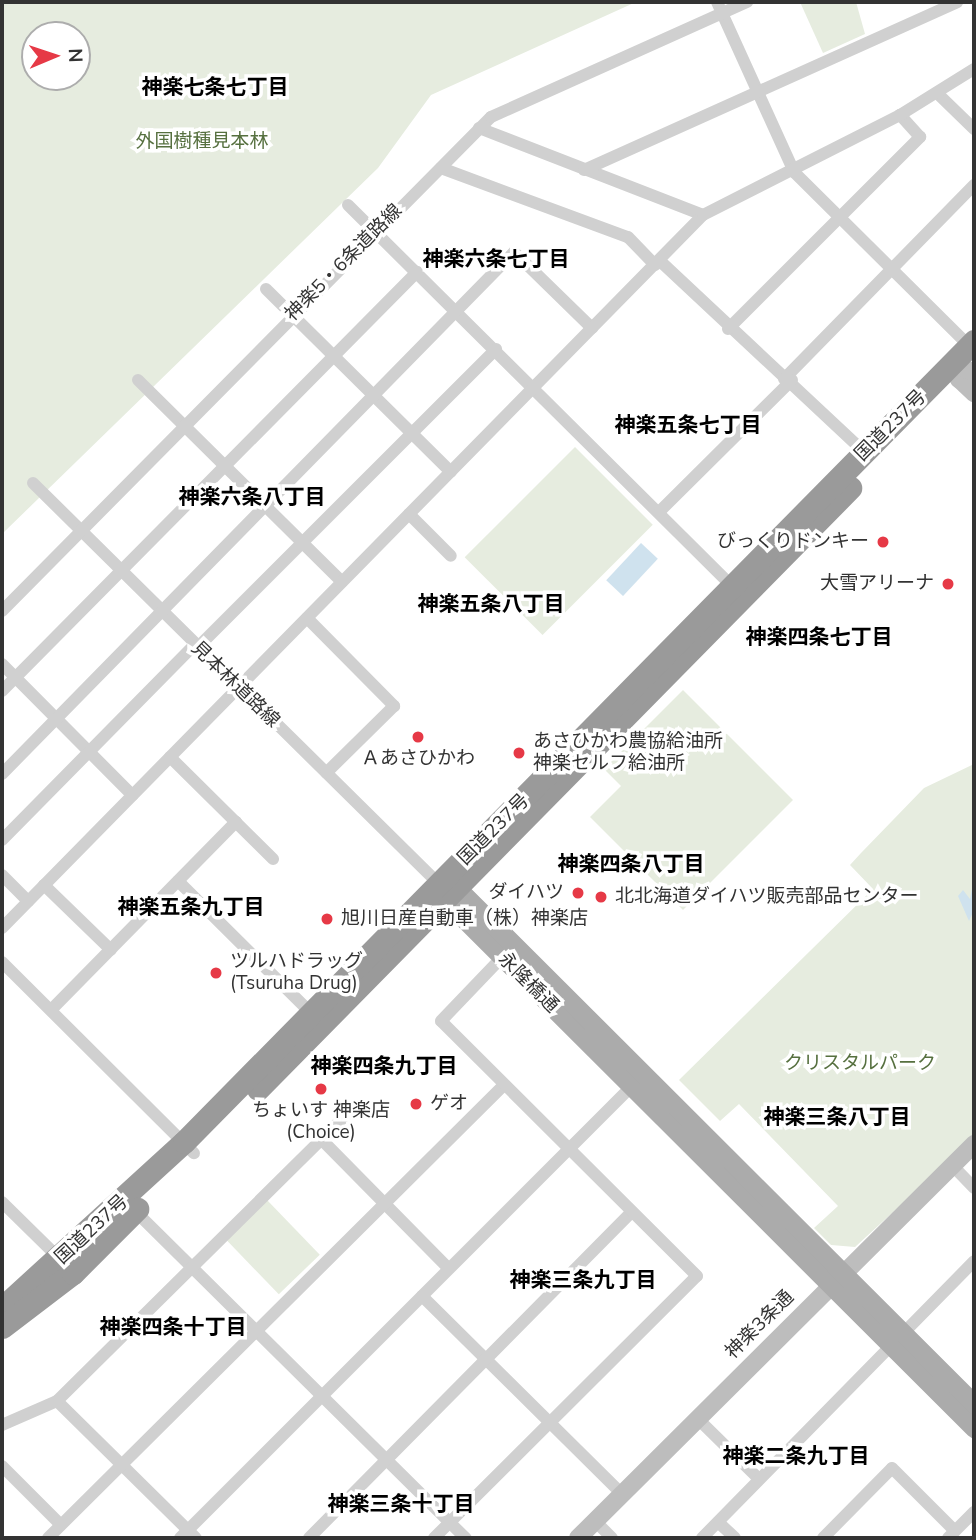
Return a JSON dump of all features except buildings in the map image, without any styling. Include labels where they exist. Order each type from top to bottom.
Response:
[{"type":"highway","name":"国道237号","points":[[2,1327],[130,1206],[448,892],[737,591],[865,453],[969,364]]},
{"type":"highway","name":"国道237号","points":[[737,591],[969,364]]},
{"type":"highway","name":"国道237号","points":[[2,1308],[67,1266]]},
{"type":"main road","name":"永隆橋通","points":[[448,892],[898,1340],[974,1404]]},
{"type":"main road","name":"永隆橋通","points":[[898,1340],[974,1428]]},
{"type":"street","name":"神楽5・6条道路線","points":[[2,611],[292,315],[491,117],[719,8],[747,2]]},
{"type":"street","points":[[584,170],[957,2]]},
{"type":"street","points":[[719,8],[794,172],[890,269],[969,364]]},
{"type":"street","points":[[2,928],[703,215],[794,172],[900,115],[974,69]]},
{"type":"street","points":[[937,93],[974,129]]},
{"type":"street","points":[[728,330],[920,137],[900,115]]},
{"type":"street","points":[[479,128],[703,215]]},
{"type":"street","points":[[441,168],[628,237],[865,453]]},
{"type":"street","points":[[660,511],[788,380],[890,269],[974,185]]},
{"type":"street","points":[[348,205],[660,511],[737,591]]},
{"type":"street","points":[[2,774],[514,252],[592,328]]},
{"type":"street","points":[[2,691],[416,272]]},
{"type":"street","points":[[266,289],[451,472]]},
{"type":"street","points":[[2,840],[496,349]]},
{"type":"street","points":[[138,380],[342,582]]},
{"type":"street","name":"見本林道路線","points":[[33,483],[196,647],[448,892]]},
{"type":"street","points":[[409,514],[451,556]]},
{"type":"street","points":[[307,618],[394,706],[326,773]]},
{"type":"street","points":[[2,664],[132,795]]},
{"type":"street","points":[[170,757],[272,859]]},
{"type":"street","points":[[51,1010],[236,822]]},
{"type":"street","points":[[2,875],[28,901]]},
{"type":"street","points":[[178,881],[317,1020]]},
{"type":"street","points":[[44,885],[111,950]]},
{"type":"street","points":[[434,1538],[697,1276],[441,1021],[508,951]]},
{"type":"street","points":[[2,962],[189,1147]]},
{"type":"street","points":[[57,1401],[188,1536],[323,1395],[637,1080]]},
{"type":"street","points":[[48,1538],[383,1201],[505,1085]]},
{"type":"street","points":[[2,1425],[57,1401],[347,1114]]},
{"type":"street","points":[[321,1139],[449,1269]]},
{"type":"street","name":"神楽3条通","points":[[578,1538],[835,1278],[974,1144]]},
{"type":"street","points":[[952,1165],[974,1188]]},
{"type":"street","points":[[2,1202],[67,1266]]},
{"type":"street","points":[[130,1206],[466,1538]]},
{"type":"street","points":[[309,1538],[632,1212]]},
{"type":"street","points":[[702,1538],[974,1261]]},
{"type":"street","points":[[422,1296],[622,1494]]},
{"type":"street","points":[[697,1418],[759,1479]]},
{"type":"street","points":[[2,1466],[61,1525]]},
{"type":"street","points":[[823,1538],[892,1468],[951,1535],[974,1512]]},
{"type":"street","points":[[595,1521],[612,1538]]},
{"type":"street","points":[[718,1522],[735,1538]]},
{"type":"green space","name":"外国樹種見本林","points":[[2,2],[636,2],[431,95],[378,168],[2,534]]},
{"type":"green space","points":[[800,2],[856,2],[865,34],[823,53]]},
{"type":"green space","points":[[575,447],[653,525],[542,635],[465,557]]},
{"type":"green space","points":[[683,690],[793,800],[683,910],[590,817],[621,786],[604,769]]},
{"type":"green space","name":"クリスタルパーク","points":[[974,764],[974,1138],[855,1247],[831,1245],[814,1228],[838,1206],[739,1104],[720,1121],[679,1080],[873,889],[850,865],[861,853],[924,788]]},
{"type":"green space","points":[[267,1200],[320,1255],[279,1294],[226,1240]]},
{"type":"water","points":[[641,543],[658,559],[623,596],[606,580]]},
{"type":"water","points":[[972,889],[974,910],[969,921],[958,896],[963,890],[970,899]]},
{"type":"place","name":"びっくりドンキー","points":[[883,542]]},
{"type":"place","name":"大雪アリーナ","points":[[948,584]]},
{"type":"place","name":"Ａあさひかわ","points":[[418,737]]},
{"type":"place","name":"あさひかわ農協給油所 神楽セルフ給油所","points":[[519,753]]},
{"type":"place","name":"ダイハツ","points":[[578,893]]},
{"type":"place","name":"北北海道ダイハツ販売部品センター","points":[[601,897]]},
{"type":"place","name":"旭川日産自動車（株）神楽店","points":[[327,919]]},
{"type":"place","name":"ツルハドラッグ (Tsuruha Drug)","points":[[216,973]]},
{"type":"place","name":"ちょいす 神楽店 (Choice)","points":[[321,1089]]},
{"type":"place","name":"ゲオ","points":[[416,1104]]},
{"type":"district","name":"神楽七条七丁目","points":[[215,87]]},
{"type":"district","name":"神楽六条七丁目","points":[[496,259]]},
{"type":"district","name":"神楽五条七丁目","points":[[688,425]]},
{"type":"district","name":"神楽六条八丁目","points":[[252,497]]},
{"type":"district","name":"神楽五条八丁目","points":[[491,604]]},
{"type":"district","name":"神楽四条七丁目","points":[[819,637]]},
{"type":"district","name":"神楽四条八丁目","points":[[631,864]]},
{"type":"district","name":"神楽五条九丁目","points":[[191,907]]},
{"type":"district","name":"神楽四条九丁目","points":[[384,1066]]},
{"type":"district","name":"神楽三条八丁目","points":[[837,1117]]},
{"type":"district","name":"神楽三条九丁目","points":[[583,1280]]},
{"type":"district","name":"神楽四条十丁目","points":[[173,1327]]},
{"type":"district","name":"神楽二条九丁目","points":[[796,1456]]},
{"type":"district","name":"神楽三条十丁目","points":[[401,1504]]}]
